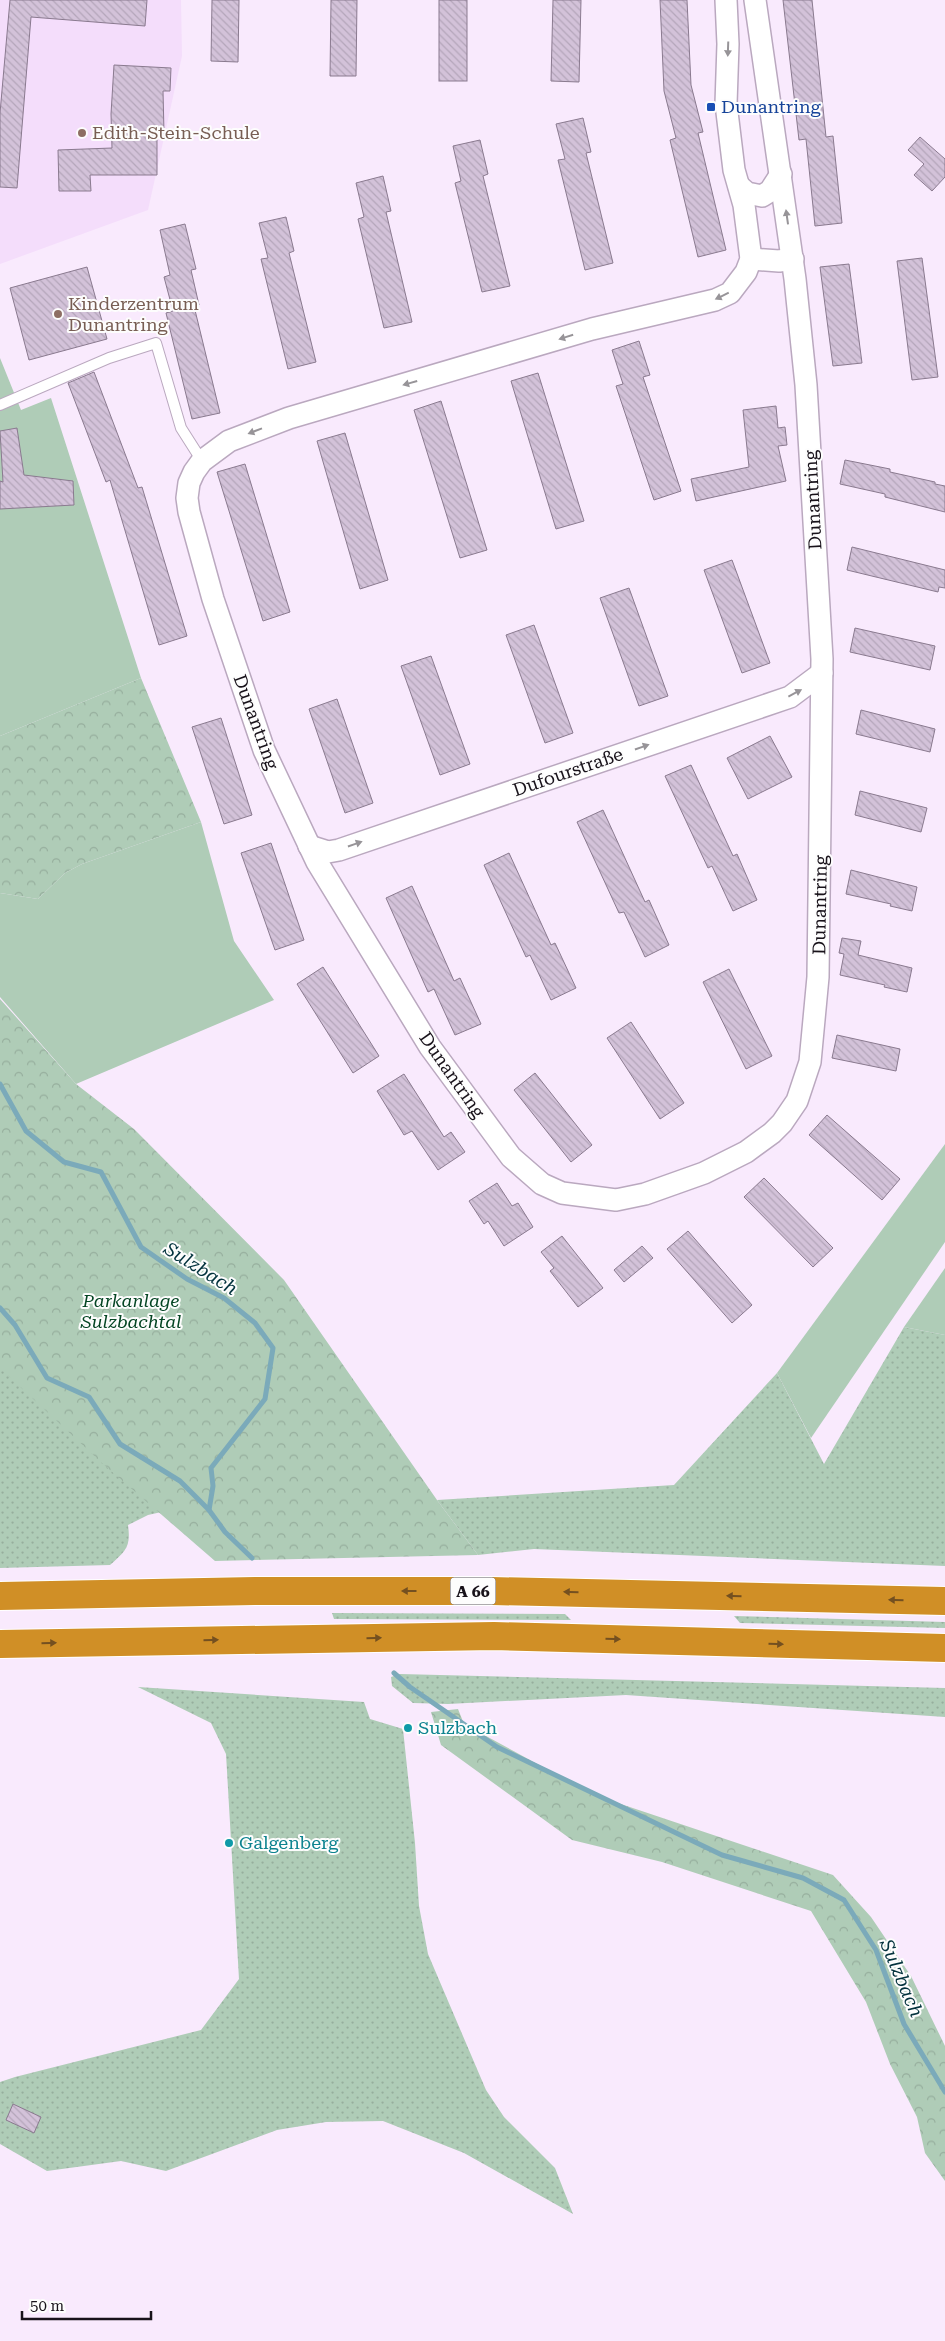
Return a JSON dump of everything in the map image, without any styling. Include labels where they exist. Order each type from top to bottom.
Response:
[{"type":"highway","name":"A 66","points":[[0,1596],[255,1591],[492,1591],[945,1601]]},
{"type":"highway","points":[[0,1644],[494,1636],[945,1648]]},
{"type":"street","points":[[726,0],[728,44],[726,104],[734,170],[748,226],[751,259],[779,261],[793,259]]},
{"type":"street","name":"Dunantring","points":[[751,259],[738,283],[724,297],[592,329],[289,418],[229,441],[202,461],[189,483],[187,498],[213,599],[264,750],[308,846],[430,1047],[511,1157],[542,1184],[576,1197],[616,1200],[645,1194],[704,1173],[746,1152],[762,1141],[790,1113],[808,1071],[818,978],[822,673],[806,385],[793,259],[755,0]]},
{"type":"street","points":[[739,186],[746,193],[762,196],[770,190],[781,174]]},
{"type":"street","name":"Dufourstraße","points":[[308,846],[328,852],[339,850],[790,697],[822,673]]},
{"type":"lane","points":[[0,405],[109,358],[156,344],[181,428],[202,461]]},
{"type":"shaded area","name":"Edith-Stein-Schule","points":[[0,0],[181,0],[182,56],[148,210],[0,264]]},
{"type":"green space","points":[[0,358],[21,410],[51,398],[141,678],[0,736]]},
{"type":"green space","points":[[141,678],[201,822],[82,864],[65,873],[38,899],[0,893],[0,736]]},
{"type":"green space","points":[[201,822],[234,941],[274,1000],[76,1084],[0,997],[0,893],[38,899],[65,873],[82,864]]},
{"type":"green space","name":"Parkanlage Sulzbachtal","points":[[0,999],[76,1084],[134,1129],[284,1280],[437,1500],[478,1555],[215,1561],[103,1464],[0,1368]]},
{"type":"green space","points":[[945,1144],[945,1242],[811,1438],[777,1373]]},
{"type":"green space","points":[[945,1268],[945,1335],[904,1327]]},
{"type":"green space","points":[[0,1283],[175,1509],[148,1515],[128,1525],[128,1544],[124,1552],[110,1565],[0,1568]]},
{"type":"green space","points":[[904,1327],[945,1335],[945,1566],[534,1549],[478,1555],[437,1500],[674,1485],[777,1373],[824,1464]]},
{"type":"green space","points":[[332,1613],[565,1614],[571,1620],[334,1619]]},
{"type":"green space","points":[[734,1616],[945,1622],[945,1628],[740,1623]]},
{"type":"green space","points":[[400,1674],[945,1688],[945,1717],[626,1695],[448,1704],[413,1703],[392,1686],[391,1677]]},
{"type":"green space","points":[[138,1687],[364,1702],[370,1719],[403,1729],[415,1843],[419,1906],[428,1954],[486,2090],[504,2117],[555,2168],[573,2214],[464,2153],[383,2121],[326,2122],[277,2130],[166,2171],[121,2161],[47,2171],[0,2144],[0,2082],[201,2030],[239,1979],[226,1754],[211,1723]]},
{"type":"green space","points":[[458,1709],[464,1724],[594,1795],[833,1875],[871,1917],[911,1976],[945,2046],[945,2181],[925,2153],[917,2117],[890,2064],[866,2002],[811,1911],[662,1862],[572,1840],[441,1745],[431,1712]]},
{"type":"building","points":[[10,0],[147,0],[145,26],[31,17],[17,188],[0,187],[0,113]]},
{"type":"building","points":[[212,0],[239,0],[238,62],[211,61]]},
{"type":"building","points":[[331,0],[357,0],[356,76],[330,76]]},
{"type":"building","points":[[439,0],[467,0],[467,81],[439,81]]},
{"type":"building","points":[[553,0],[581,0],[579,82],[551,81]]},
{"type":"building","points":[[660,0],[687,0],[691,85],[703,132],[698,133],[726,250],[698,257],[670,140],[676,138],[664,91]]},
{"type":"building","points":[[783,0],[812,0],[826,137],[833,136],[842,223],[815,226],[806,139],[799,140]]},
{"type":"building","points":[[114,65],[171,68],[170,91],[163,91],[164,133],[157,133],[157,175],[90,175],[91,191],[59,191],[58,150],[112,148],[111,114]]},
{"type":"building","points":[[583,118],[591,152],[586,153],[613,263],[585,270],[558,160],[565,159],[556,124]]},
{"type":"building","points":[[920,137],[945,159],[945,177],[932,191],[914,175],[924,164],[908,150]]},
{"type":"building","points":[[480,140],[488,174],[483,176],[510,286],[482,292],[455,183],[461,181],[453,146]]},
{"type":"building","points":[[383,176],[391,211],[386,212],[412,322],[384,328],[358,219],[364,217],[356,183]]},
{"type":"building","points":[[286,217],[294,251],[289,253],[316,362],[288,369],[261,259],[268,258],[259,223]]},
{"type":"building","points":[[185,224],[196,269],[191,270],[199,305],[194,306],[220,413],[192,419],[166,313],[173,311],[164,277],[170,275],[160,230]]},
{"type":"building","points":[[922,258],[938,377],[912,380],[897,261]]},
{"type":"building","points":[[849,264],[862,363],[833,366],[820,267]]},
{"type":"building","name":"Kinderzentrum Dunantring","points":[[87,267],[107,339],[29,360],[10,288]]},
{"type":"building","points":[[639,341],[650,375],[643,377],[681,491],[654,500],[616,386],[623,384],[612,350]]},
{"type":"building","points":[[94,372],[138,488],[142,487],[187,636],[159,645],[110,480],[106,482],[68,383]]},
{"type":"building","points":[[538,373],[584,521],[556,529],[511,381]]},
{"type":"building","points":[[441,401],[487,550],[460,558],[414,410]]},
{"type":"building","points":[[776,406],[778,428],[785,427],[787,445],[778,446],[786,481],[696,501],[691,479],[749,467],[743,410]]},
{"type":"building","points":[[17,428],[24,475],[73,481],[74,505],[0,509],[0,481],[3,482],[0,431]]},
{"type":"building","points":[[345,433],[388,580],[360,589],[317,441]]},
{"type":"building","points":[[845,460],[890,469],[890,472],[945,486],[945,512],[885,497],[885,494],[840,484]]},
{"type":"building","points":[[245,464],[290,612],[263,621],[217,472]]},
{"type":"building","points":[[852,547],[945,570],[945,588],[939,587],[938,592],[847,570]]},
{"type":"building","points":[[732,560],[770,663],[742,673],[704,570]]},
{"type":"building","points":[[629,588],[668,696],[639,706],[600,598]]},
{"type":"building","points":[[534,625],[573,733],[545,743],[506,635]]},
{"type":"building","points":[[855,628],[935,646],[930,670],[850,652]]},
{"type":"building","points":[[431,656],[470,764],[440,775],[401,666]]},
{"type":"building","points":[[337,699],[373,803],[345,813],[309,709]]},
{"type":"building","points":[[861,710],[935,729],[930,752],[856,734]]},
{"type":"building","points":[[221,718],[252,815],[224,824],[192,727]]},
{"type":"building","points":[[770,736],[792,777],[748,799],[727,758]]},
{"type":"building","points":[[691,765],[733,856],[737,854],[757,900],[733,911],[712,866],[708,868],[665,776]]},
{"type":"building","points":[[860,791],[927,808],[921,832],[855,815]]},
{"type":"building","points":[[603,810],[645,902],[649,900],[669,945],[645,957],[624,912],[619,913],[577,822]]},
{"type":"building","points":[[271,843],[304,940],[275,950],[241,853]]},
{"type":"building","points":[[509,853],[551,945],[555,943],[576,988],[551,1000],[530,955],[526,957],[484,865]]},
{"type":"building","points":[[851,870],[917,887],[912,911],[890,906],[891,904],[846,894]]},
{"type":"building","points":[[412,886],[454,981],[460,978],[481,1024],[455,1035],[434,989],[428,992],[386,898]]},
{"type":"building","points":[[842,938],[861,941],[858,955],[912,968],[907,992],[840,975],[844,954],[839,953]]},
{"type":"building","points":[[323,967],[379,1056],[353,1073],[297,984]]},
{"type":"building","points":[[729,969],[772,1056],[746,1069],[703,982]]},
{"type":"building","points":[[631,1022],[684,1103],[660,1119],[607,1038]]},
{"type":"building","points":[[837,1035],[900,1049],[896,1071],[832,1058]]},
{"type":"building","points":[[535,1073],[592,1145],[571,1162],[514,1090]]},
{"type":"building","points":[[404,1074],[444,1137],[451,1132],[465,1152],[438,1170],[412,1131],[404,1135],[377,1091]]},
{"type":"building","points":[[827,1115],[900,1179],[882,1200],[809,1135]]},
{"type":"building","points":[[764,1178],[833,1248],[813,1267],[744,1197]]},
{"type":"building","points":[[497,1183],[512,1206],[518,1203],[533,1227],[504,1246],[488,1221],[484,1224],[469,1201]]},
{"type":"building","points":[[688,1231],[752,1305],[732,1323],[667,1249]]},
{"type":"building","points":[[562,1236],[603,1288],[578,1307],[550,1271],[554,1268],[541,1252]]},
{"type":"building","points":[[642,1246],[653,1258],[624,1282],[614,1270]]},
{"type":"building","points":[[13,2104],[41,2117],[34,2133],[6,2120]]},
{"type":"waterway","name":"Sulzbach","points":[[0,1084],[26,1131],[64,1162],[101,1172],[141,1247],[187,1279],[224,1298],[255,1323],[273,1348],[265,1399],[211,1468],[213,1486],[209,1510],[225,1532],[252,1558]]},
{"type":"waterway","name":"Sulzbach","points":[[0,1308],[15,1325],[47,1378],[89,1397],[120,1444],[180,1481],[209,1510]]},
{"type":"waterway","name":"Sulzbach","points":[[394,1673],[410,1687],[497,1747],[722,1855],[803,1878],[844,1900],[876,1950],[904,2024],[945,2092]]},
{"type":"place","name":"Dunantring","points":[[711,107]]},
{"type":"place","name":"Edith-Stein-Schule","points":[[82,133]]},
{"type":"place","name":"Kinderzentrum Dunantring","points":[[58,314]]},
{"type":"place","name":"Sulzbach","points":[[408,1728]]},
{"type":"place","name":"Galgenberg","points":[[229,1843]]}]
